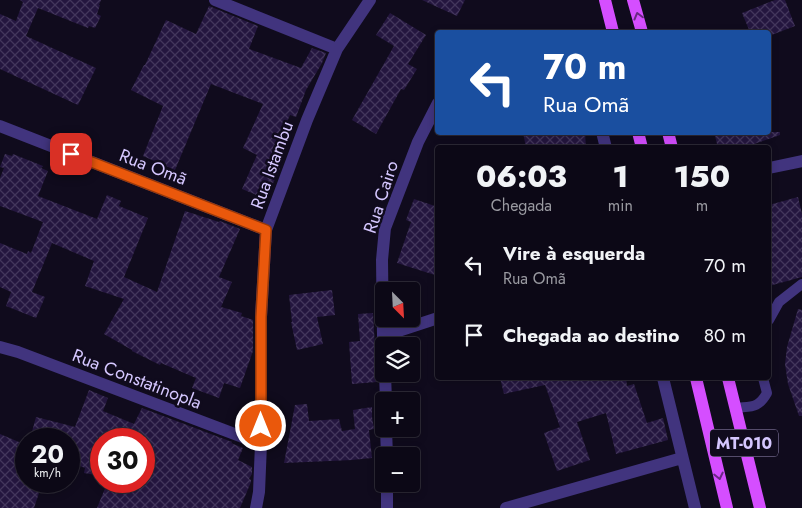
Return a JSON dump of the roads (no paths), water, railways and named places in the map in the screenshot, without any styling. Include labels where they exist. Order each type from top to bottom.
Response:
[{"type":"main road","points":[[605,0],[612,30]]},
{"type":"main road","points":[[633,0],[641,30]]},
{"type":"main road","name":"MT-010","points":[[696,380],[726,508]]},
{"type":"main road","name":"MT-010","points":[[728,380],[760,508]]},
{"type":"street","points":[[215,0],[337,49]]},
{"type":"street","name":"Rua Istambu","points":[[256,508],[259,492],[261,444],[261,317],[266,230],[307,120],[337,49],[370,0]]},
{"type":"street","name":"Rua Cairo","points":[[383,336],[382,260],[385,228],[418,142],[435,109]]},
{"type":"street","name":"Rua Omã","points":[[0,126],[266,230]]},
{"type":"street","points":[[771,168],[802,161]]},
{"type":"street","points":[[383,336],[435,319]]},
{"type":"street","name":"Rua Constatinopla","points":[[0,347],[18,352],[261,444]]},
{"type":"street","points":[[663,380],[695,508]]},
{"type":"street","points":[[506,508],[682,458]]},
{"type":"street","points":[[387,492],[387,508]]},
{"type":"lane","points":[[771,316],[779,302],[802,284]]},
{"type":"lane","points":[[735,408],[759,404],[763,401],[767,394],[764,380]]}]
